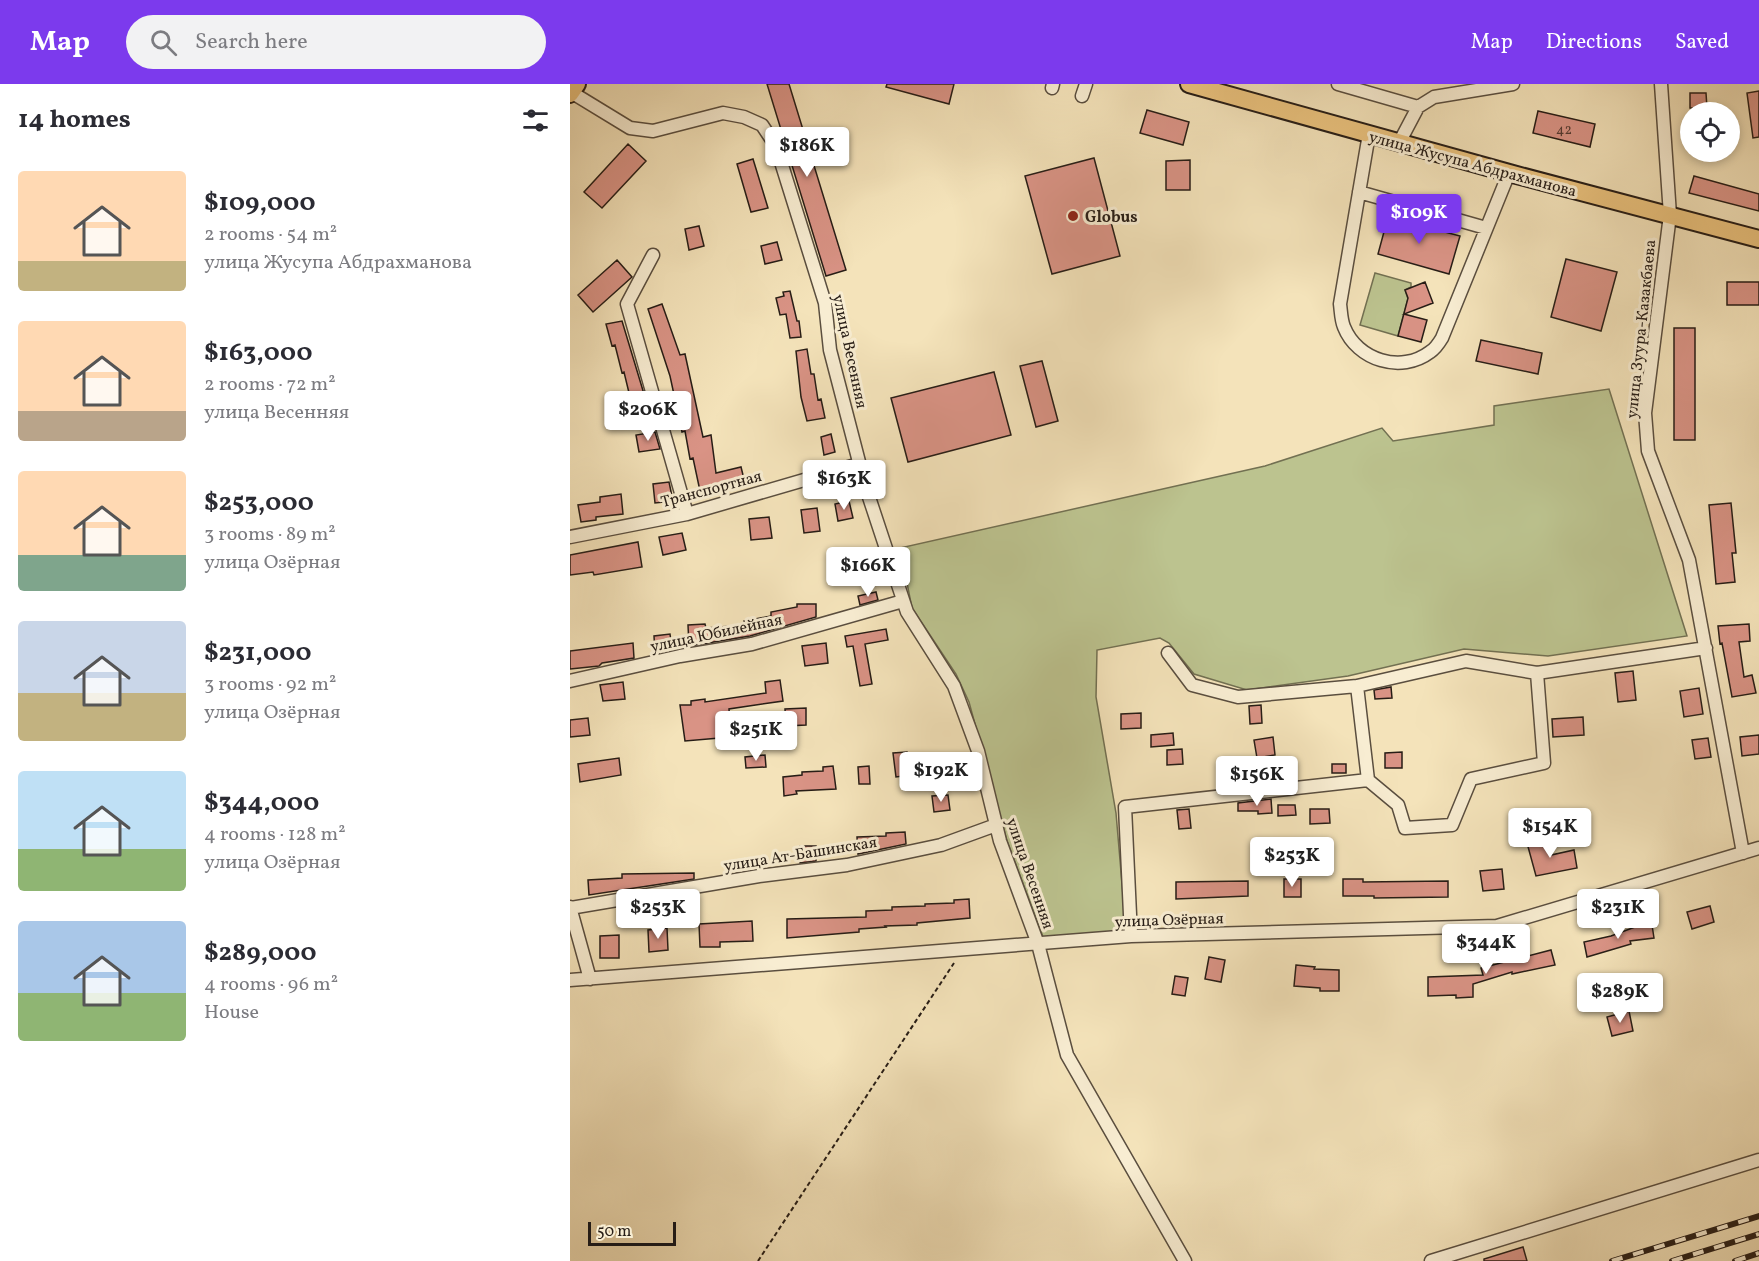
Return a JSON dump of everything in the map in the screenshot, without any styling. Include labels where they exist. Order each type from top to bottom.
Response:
[{"type":"highway","name":"улица Жусупа Абдрахманова","points":[[1189,84],[1509,173],[1759,239]]},
{"type":"street","points":[[1338,84],[1418,107]]},
{"type":"street","points":[[1399,143],[1418,107],[1434,97],[1512,84]]},
{"type":"street","name":"улица Зуура-Казакбаева","points":[[1661,84],[1670,215],[1645,412],[1648,451],[1689,560],[1743,853]]},
{"type":"street","name":"улица Весенняя","points":[[573,90],[630,128],[652,131],[723,113],[744,117],[762,125],[776,146],[825,303],[830,350],[859,464],[906,612],[954,686],[978,751],[1000,841],[1038,944],[1067,1055],[1185,1261]]},
{"type":"street","points":[[1369,134],[1340,304],[1343,326],[1352,341],[1364,353],[1380,360],[1398,363],[1415,360],[1431,352],[1442,338],[1509,173]]},
{"type":"street","points":[[1359,192],[1486,228]]},
{"type":"street","points":[[652,255],[627,304],[687,514]]},
{"type":"street","name":"Транспортная","points":[[570,537],[687,514],[859,464]]},
{"type":"street","name":"улица Юбилейная","points":[[570,681],[680,656],[752,644],[903,601]]},
{"type":"street","points":[[1168,653],[1192,685],[1238,697],[1357,686],[1466,661],[1537,673],[1706,648]]},
{"type":"street","points":[[1357,686],[1368,780],[1398,805],[1405,828],[1452,825],[1471,779],[1544,763],[1537,673]]},
{"type":"street","points":[[1131,936],[1125,807],[1368,780]]},
{"type":"street","name":"улица Ат-Башинская","points":[[570,907],[759,876],[847,865],[941,845],[996,825]]},
{"type":"street","name":"улица Озёрная","points":[[570,980],[1131,936],[1497,926],[1759,848]]},
{"type":"street","points":[[570,907],[590,979]]},
{"type":"street","points":[[1431,1261],[1759,1160]]},
{"type":"path","points":[[758,1261],[963,950]]},
{"type":"green space","points":[[1375,273],[1411,283],[1411,287],[1405,290],[1408,299],[1398,336],[1360,325]]},
{"type":"green space","points":[[1609,389],[1687,636],[1548,656],[1464,649],[1348,676],[1247,690],[1194,674],[1169,643],[1160,638],[1097,650],[1096,697],[1116,813],[1126,931],[1043,937],[1007,841],[969,702],[956,674],[912,608],[900,548],[1265,466],[1382,428],[1393,441],[1494,425],[1494,406]]},
{"type":"building","points":[[767,84],[789,84],[846,270],[826,276]]},
{"type":"building","points":[[887,84],[954,84],[949,104],[886,87]]},
{"type":"building","points":[[1759,91],[1759,137],[1753,138],[1747,93]]},
{"type":"building","points":[[1690,93],[1706,93],[1707,102],[1690,102]]},
{"type":"building","points":[[1147,110],[1189,122],[1183,145],[1140,133]]},
{"type":"building","points":[[1538,111],[1595,124],[1590,147],[1533,133]]},
{"type":"building","points":[[628,144],[646,161],[602,208],[584,192]]},
{"type":"building","name":"Globus","points":[[1094,158],[1120,256],[1052,274],[1025,176]]},
{"type":"building","points":[[753,159],[768,208],[751,212],[737,164]]},
{"type":"building","points":[[1190,160],[1190,190],[1166,190],[1166,161]]},
{"type":"building","points":[[1694,176],[1759,194],[1759,211],[1689,193]]},
{"type":"building","points":[[1388,217],[1460,236],[1449,274],[1378,254]]},
{"type":"building","points":[[699,226],[704,246],[689,250],[685,229]]},
{"type":"building","points":[[777,242],[782,260],[765,264],[761,246]]},
{"type":"building","points":[[1566,259],[1617,272],[1601,331],[1551,317]]},
{"type":"building","points":[[617,260],[632,277],[593,312],[578,295]]},
{"type":"building","points":[[1425,282],[1433,303],[1404,314],[1427,320],[1421,342],[1398,336],[1408,298],[1405,290]]},
{"type":"building","points":[[1727,282],[1759,282],[1759,305],[1727,305]]},
{"type":"building","points":[[790,291],[801,337],[790,338],[786,314],[780,315],[776,298],[784,296],[783,292]]},
{"type":"building","points":[[662,304],[680,355],[685,354],[703,437],[711,435],[716,473],[741,467],[744,479],[700,491],[693,458],[690,459],[685,431],[682,432],[670,376],[648,309]]},
{"type":"building","points":[[622,321],[644,394],[630,397],[624,372],[622,373],[615,345],[612,346],[606,324]]},
{"type":"building","points":[[1674,328],[1695,328],[1695,440],[1674,440]]},
{"type":"building","points":[[1481,340],[1542,353],[1538,374],[1476,361]]},
{"type":"building","points":[[807,349],[811,374],[814,374],[818,400],[821,399],[825,418],[807,421],[801,397],[796,351]]},
{"type":"building","points":[[1042,361],[1058,421],[1036,427],[1020,366]]},
{"type":"building","points":[[994,372],[1011,435],[908,462],[891,398]]},
{"type":"building","points":[[655,432],[660,449],[639,452],[636,435]]},
{"type":"building","points":[[831,434],[835,452],[824,455],[821,437]]},
{"type":"building","points":[[669,482],[673,501],[655,503],[653,484]]},
{"type":"building","points":[[621,494],[623,514],[596,517],[596,520],[581,522],[578,505],[600,502],[600,497]]},
{"type":"building","points":[[849,501],[853,518],[838,521],[835,504]]},
{"type":"building","points":[[1731,503],[1736,553],[1732,553],[1735,582],[1716,584],[1709,505]]},
{"type":"building","points":[[817,508],[820,531],[804,533],[801,510]]},
{"type":"building","points":[[769,517],[772,538],[751,540],[749,519]]},
{"type":"building","points":[[682,533],[686,550],[663,555],[659,537]]},
{"type":"building","points":[[638,542],[642,567],[594,575],[593,572],[570,575],[570,555]]},
{"type":"building","points":[[863,555],[866,571],[853,572],[851,557]]},
{"type":"building","points":[[876,592],[878,600],[860,605],[858,596]]},
{"type":"building","points":[[797,604],[816,604],[816,617],[750,636],[689,646],[688,625],[705,624],[706,628],[745,625],[744,621],[771,616],[771,612],[797,607]]},
{"type":"building","points":[[1749,624],[1750,641],[1739,642],[1744,677],[1752,675],[1756,693],[1732,697],[1718,626]]},
{"type":"building","points":[[886,629],[888,640],[865,644],[872,684],[860,686],[853,646],[847,647],[845,636]]},
{"type":"building","points":[[670,634],[672,649],[655,653],[654,636]]},
{"type":"building","points":[[633,643],[634,658],[602,663],[599,666],[570,669],[570,651]]},
{"type":"building","points":[[826,643],[828,663],[805,666],[802,646]]},
{"type":"building","points":[[1633,671],[1636,700],[1618,702],[1615,673]]},
{"type":"building","points":[[780,680],[783,701],[729,709],[731,737],[685,741],[680,705],[691,705],[691,701],[705,699],[705,702],[766,693],[765,682]]},
{"type":"building","points":[[623,682],[625,699],[603,701],[600,685]]},
{"type":"building","points":[[1391,687],[1392,698],[1375,699],[1374,690]]},
{"type":"building","points":[[1699,688],[1703,714],[1684,717],[1680,691]]},
{"type":"building","points":[[1261,705],[1262,723],[1250,724],[1249,706]]},
{"type":"building","points":[[806,708],[806,725],[786,726],[785,709]]},
{"type":"building","points":[[1141,713],[1141,728],[1121,729],[1121,714]]},
{"type":"building","points":[[1583,717],[1584,735],[1553,737],[1552,719]]},
{"type":"building","points":[[588,718],[590,735],[570,737],[570,720]]},
{"type":"building","points":[[1173,733],[1174,745],[1151,747],[1151,735]]},
{"type":"building","points":[[1759,735],[1759,754],[1742,756],[1740,737]]},
{"type":"building","points":[[1273,737],[1275,755],[1257,758],[1254,740]]},
{"type":"building","points":[[1708,738],[1711,757],[1695,759],[1692,740]]},
{"type":"building","points":[[1182,749],[1183,764],[1167,765],[1167,750]]},
{"type":"building","points":[[907,752],[910,775],[896,777],[893,753]]},
{"type":"building","points":[[1402,752],[1402,768],[1385,768],[1385,753]]},
{"type":"building","points":[[765,755],[766,767],[746,768],[745,757]]},
{"type":"building","points":[[619,758],[621,775],[580,782],[578,764]]},
{"type":"building","points":[[1332,764],[1346,764],[1346,773],[1332,773]]},
{"type":"building","points":[[833,766],[836,789],[796,791],[797,794],[784,796],[783,777],[802,775],[802,772],[823,771],[823,767]]},
{"type":"building","points":[[869,766],[870,784],[859,784],[858,767]]},
{"type":"building","points":[[948,795],[950,810],[934,812],[932,796]]},
{"type":"building","points":[[1271,799],[1272,813],[1258,814],[1258,811],[1238,811],[1238,803]]},
{"type":"building","points":[[1278,805],[1295,805],[1296,815],[1278,816]]},
{"type":"building","points":[[1189,809],[1191,828],[1179,829],[1177,810]]},
{"type":"building","points":[[1310,809],[1329,809],[1330,823],[1310,824]]},
{"type":"building","points":[[905,832],[906,844],[858,854],[857,837],[886,836],[886,833]]},
{"type":"building","points":[[1547,838],[1551,855],[1574,850],[1577,868],[1536,876],[1527,843]]},
{"type":"building","points":[[800,846],[816,846],[816,861],[800,863]]},
{"type":"building","points":[[1502,869],[1504,889],[1483,891],[1480,871]]},
{"type":"building","points":[[694,873],[694,879],[589,895],[588,880],[622,878],[622,874]]},
{"type":"building","points":[[1284,879],[1301,879],[1301,897],[1284,897]]},
{"type":"building","points":[[1343,879],[1363,879],[1363,882],[1448,881],[1448,897],[1343,896]]},
{"type":"building","points":[[1248,881],[1248,896],[1176,899],[1176,882]]},
{"type":"building","points":[[969,899],[970,918],[859,929],[859,932],[787,938],[787,919],[866,917],[866,911],[954,903],[954,900]]},
{"type":"building","points":[[1710,906],[1714,922],[1692,929],[1687,912]]},
{"type":"building","points":[[752,921],[753,941],[720,942],[720,947],[700,947],[699,924]]},
{"type":"building","points":[[1652,925],[1654,938],[1630,941],[1631,944],[1587,957],[1584,942],[1611,936],[1635,927]]},
{"type":"building","points":[[667,928],[668,950],[649,952],[648,930]]},
{"type":"building","points":[[619,935],[619,958],[600,958],[600,936]]},
{"type":"building","points":[[1551,950],[1555,965],[1512,974],[1512,972],[1473,984],[1473,997],[1428,996],[1428,977],[1483,975],[1481,968]]},
{"type":"building","points":[[1209,957],[1225,960],[1221,982],[1205,979]]},
{"type":"building","points":[[1296,965],[1315,967],[1314,969],[1339,970],[1339,991],[1320,991],[1320,988],[1294,986]]},
{"type":"building","points":[[1175,976],[1188,978],[1185,996],[1172,994]]},
{"type":"building","points":[[1629,1011],[1633,1031],[1612,1036],[1607,1017]]},
{"type":"building","points":[[1523,1247],[1527,1261],[1484,1261],[1484,1259]]},
{"type":"railway","points":[[1612,1261],[1759,1216]]},
{"type":"railway","points":[[1672,1261],[1759,1234]]},
{"type":"railway","points":[[1735,1261],[1759,1253]]},
{"type":"place","name":"Globus","points":[[1073,216]]}]
